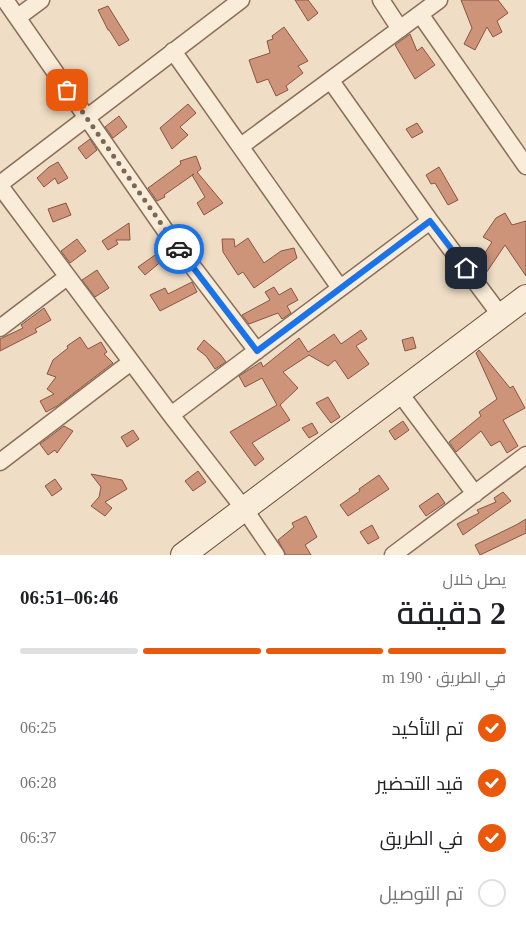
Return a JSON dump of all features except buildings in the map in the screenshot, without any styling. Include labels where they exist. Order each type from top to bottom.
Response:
[{"type":"street","points":[[5,0],[167,233],[257,351]]},
{"type":"street","points":[[18,17],[41,0]]},
{"type":"street","points":[[241,0],[0,185],[131,362],[245,510],[276,555]]},
{"type":"street","points":[[381,0],[400,29]]},
{"type":"street","points":[[241,146],[439,0]]},
{"type":"street","points":[[420,14],[526,166]]},
{"type":"street","points":[[173,52],[340,288]]},
{"type":"street","points":[[331,81],[430,221],[501,316]]},
{"type":"street","points":[[171,415],[430,221]]},
{"type":"street","points":[[0,328],[67,277]]},
{"type":"street","points":[[183,555],[526,297]]},
{"type":"street","points":[[0,462],[131,362]]},
{"type":"street","points":[[399,392],[475,494]]},
{"type":"street","points":[[403,552],[526,455]]},
{"type":"way so far","points":[[67,90],[179,249]]},
{"type":"route","points":[[179,249],[257,351],[430,221],[466,268]]}]
